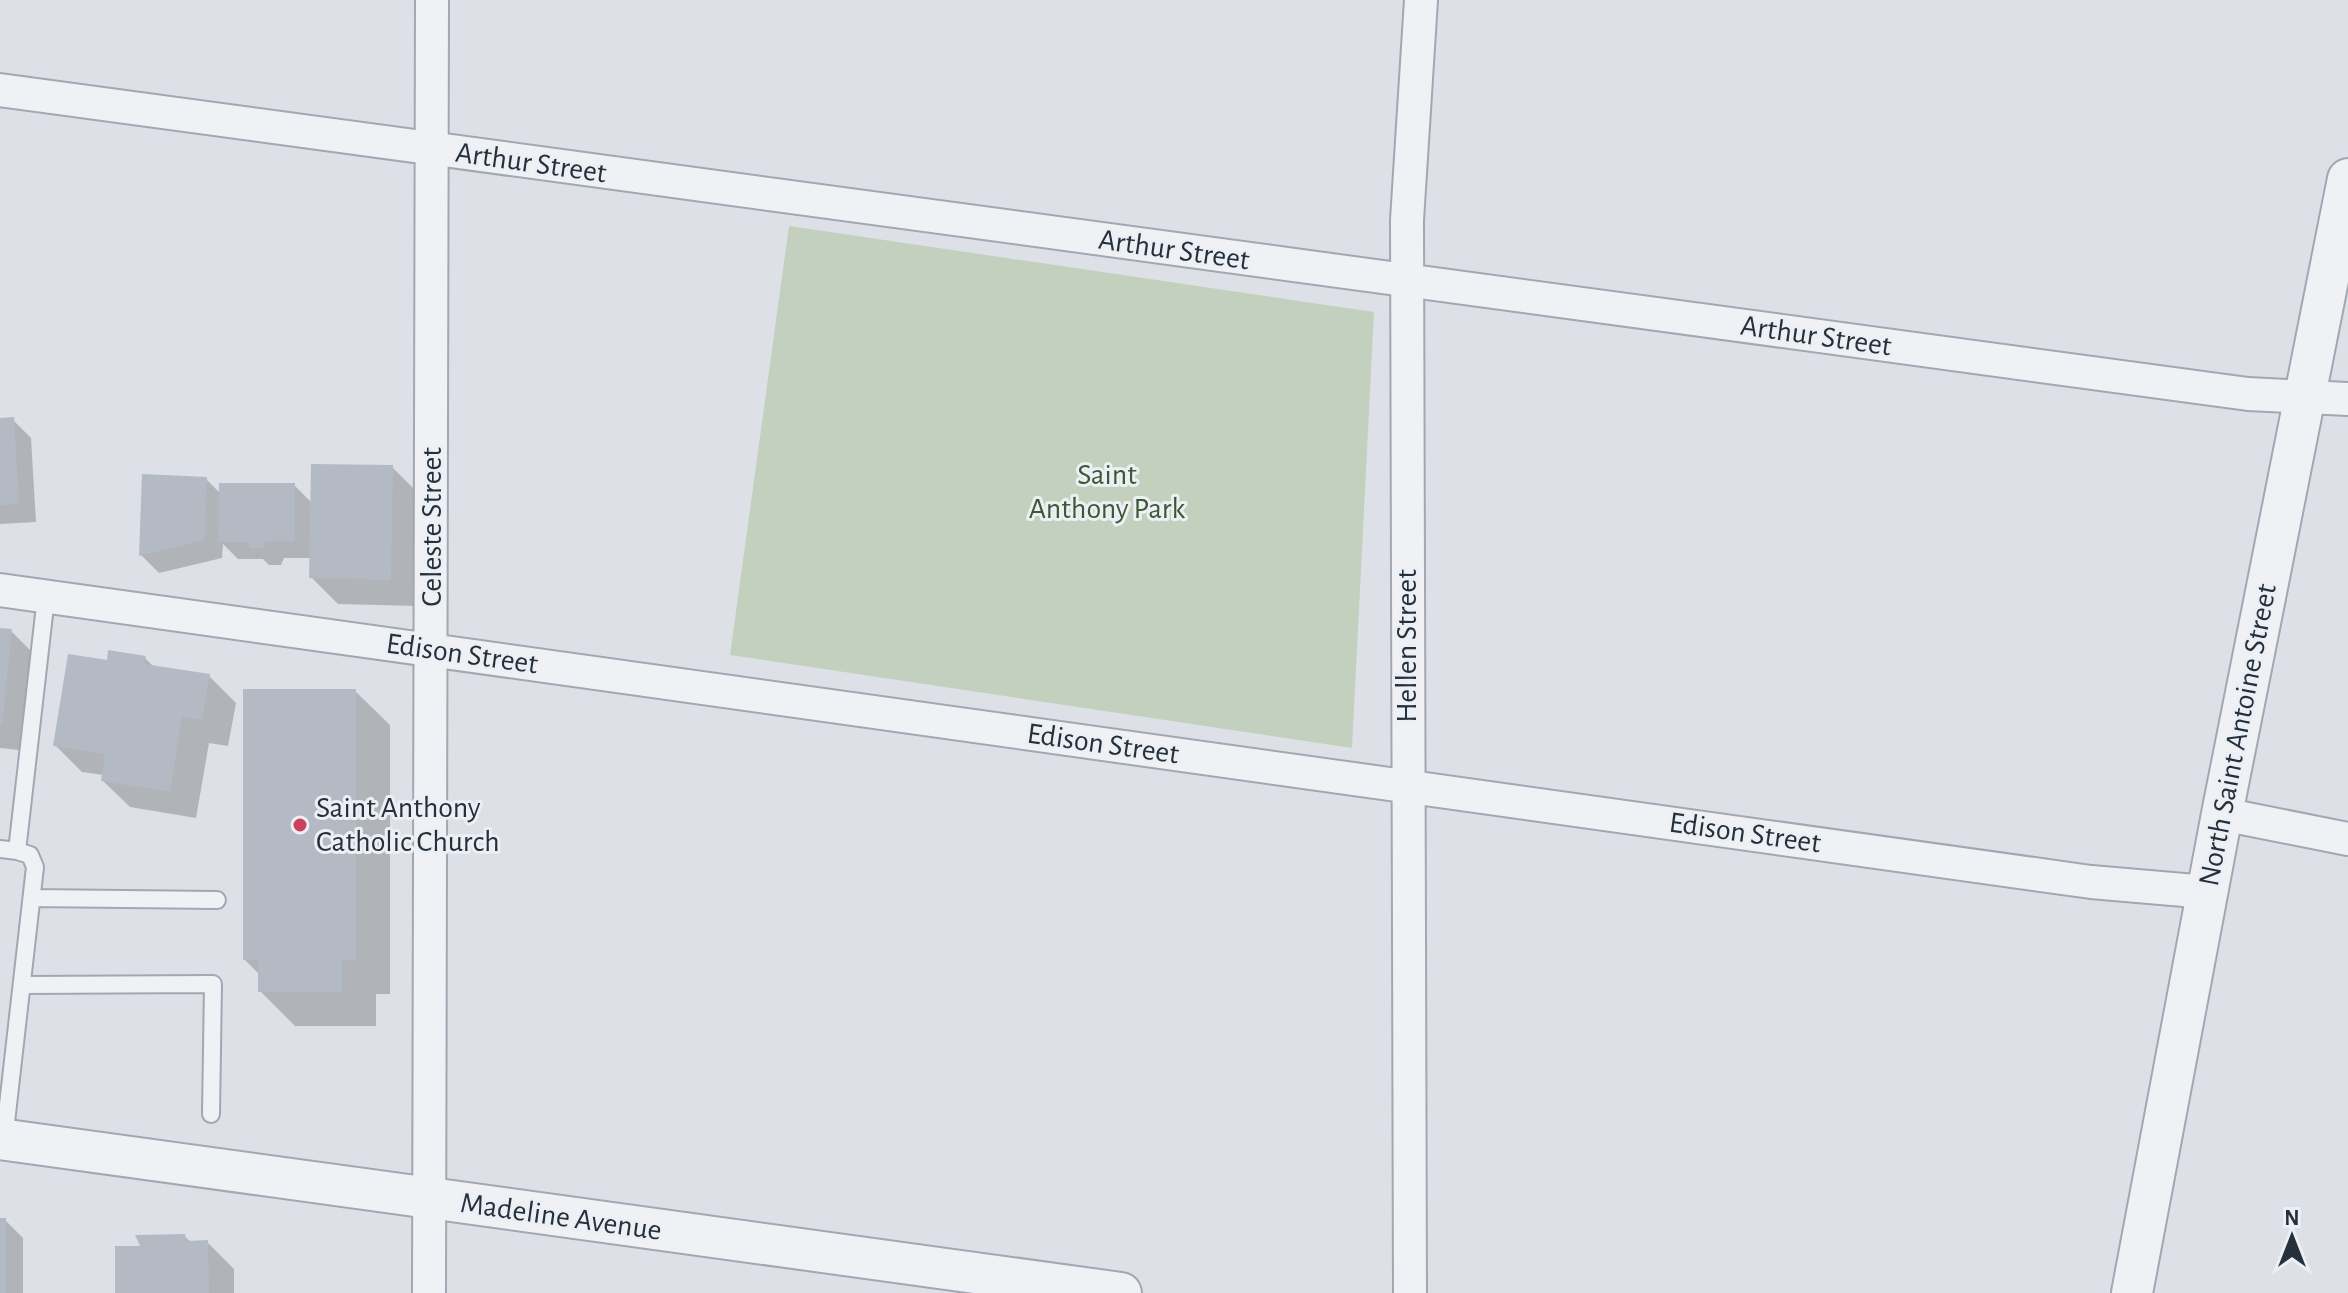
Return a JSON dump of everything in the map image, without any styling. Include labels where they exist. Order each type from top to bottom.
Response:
[{"type":"street","name":"Celeste Street","points":[[429,1293],[433,650],[432,0]]},
{"type":"street","name":"Hellen Street","points":[[1410,1293],[1407,220],[1421,0]]},
{"type":"street","name":"Arthur Street","points":[[0,90],[2248,394],[2348,399]]},
{"type":"street","name":"North Saint Antoine Street","points":[[2132,1293],[2222,814],[2348,179]]},
{"type":"street","name":"Edison Street","points":[[0,590],[2091,882],[2207,892]]},
{"type":"street","points":[[2222,814],[2348,839]]},
{"type":"street","name":"Madeline Avenue","points":[[2,1140],[1121,1293]]},
{"type":"lane","points":[[2,1140],[35,867],[30,855],[8,850],[46,597]]},
{"type":"lane","points":[[32,898],[217,900]]},
{"type":"lane","points":[[22,985],[213,984],[211,1114]]},
{"type":"green space","name":"Saint Anthony Park","points":[[789,226],[1374,312],[1352,748],[730,655]]},
{"type":"building","points":[[14,417],[19,504],[0,505],[0,418]]},
{"type":"building","points":[[311,464],[393,465],[391,580],[309,578]]},
{"type":"building","points":[[142,474],[207,477],[205,540],[139,556]]},
{"type":"building","points":[[219,483],[295,483],[295,541],[266,541],[263,548],[249,548],[249,542],[218,542]]},
{"type":"building","points":[[0,628],[12,629],[2,725],[0,725]]},
{"type":"building","points":[[108,650],[146,656],[144,664],[210,674],[202,720],[182,717],[170,792],[101,781],[105,754],[53,746],[68,654],[107,660]]},
{"type":"building","name":"Saint Anthony Catholic Church","points":[[243,689],[356,689],[356,960],[342,960],[342,992],[258,992],[258,960],[243,960]]},
{"type":"building","points":[[0,1218],[6,1218],[6,1293],[0,1293]]},
{"type":"building","points":[[185,1234],[186,1241],[208,1240],[209,1293],[115,1293],[115,1246],[140,1246],[135,1235]]},
{"type":"place","name":"Saint Anthony Catholic Church","points":[[300,825]]}]
